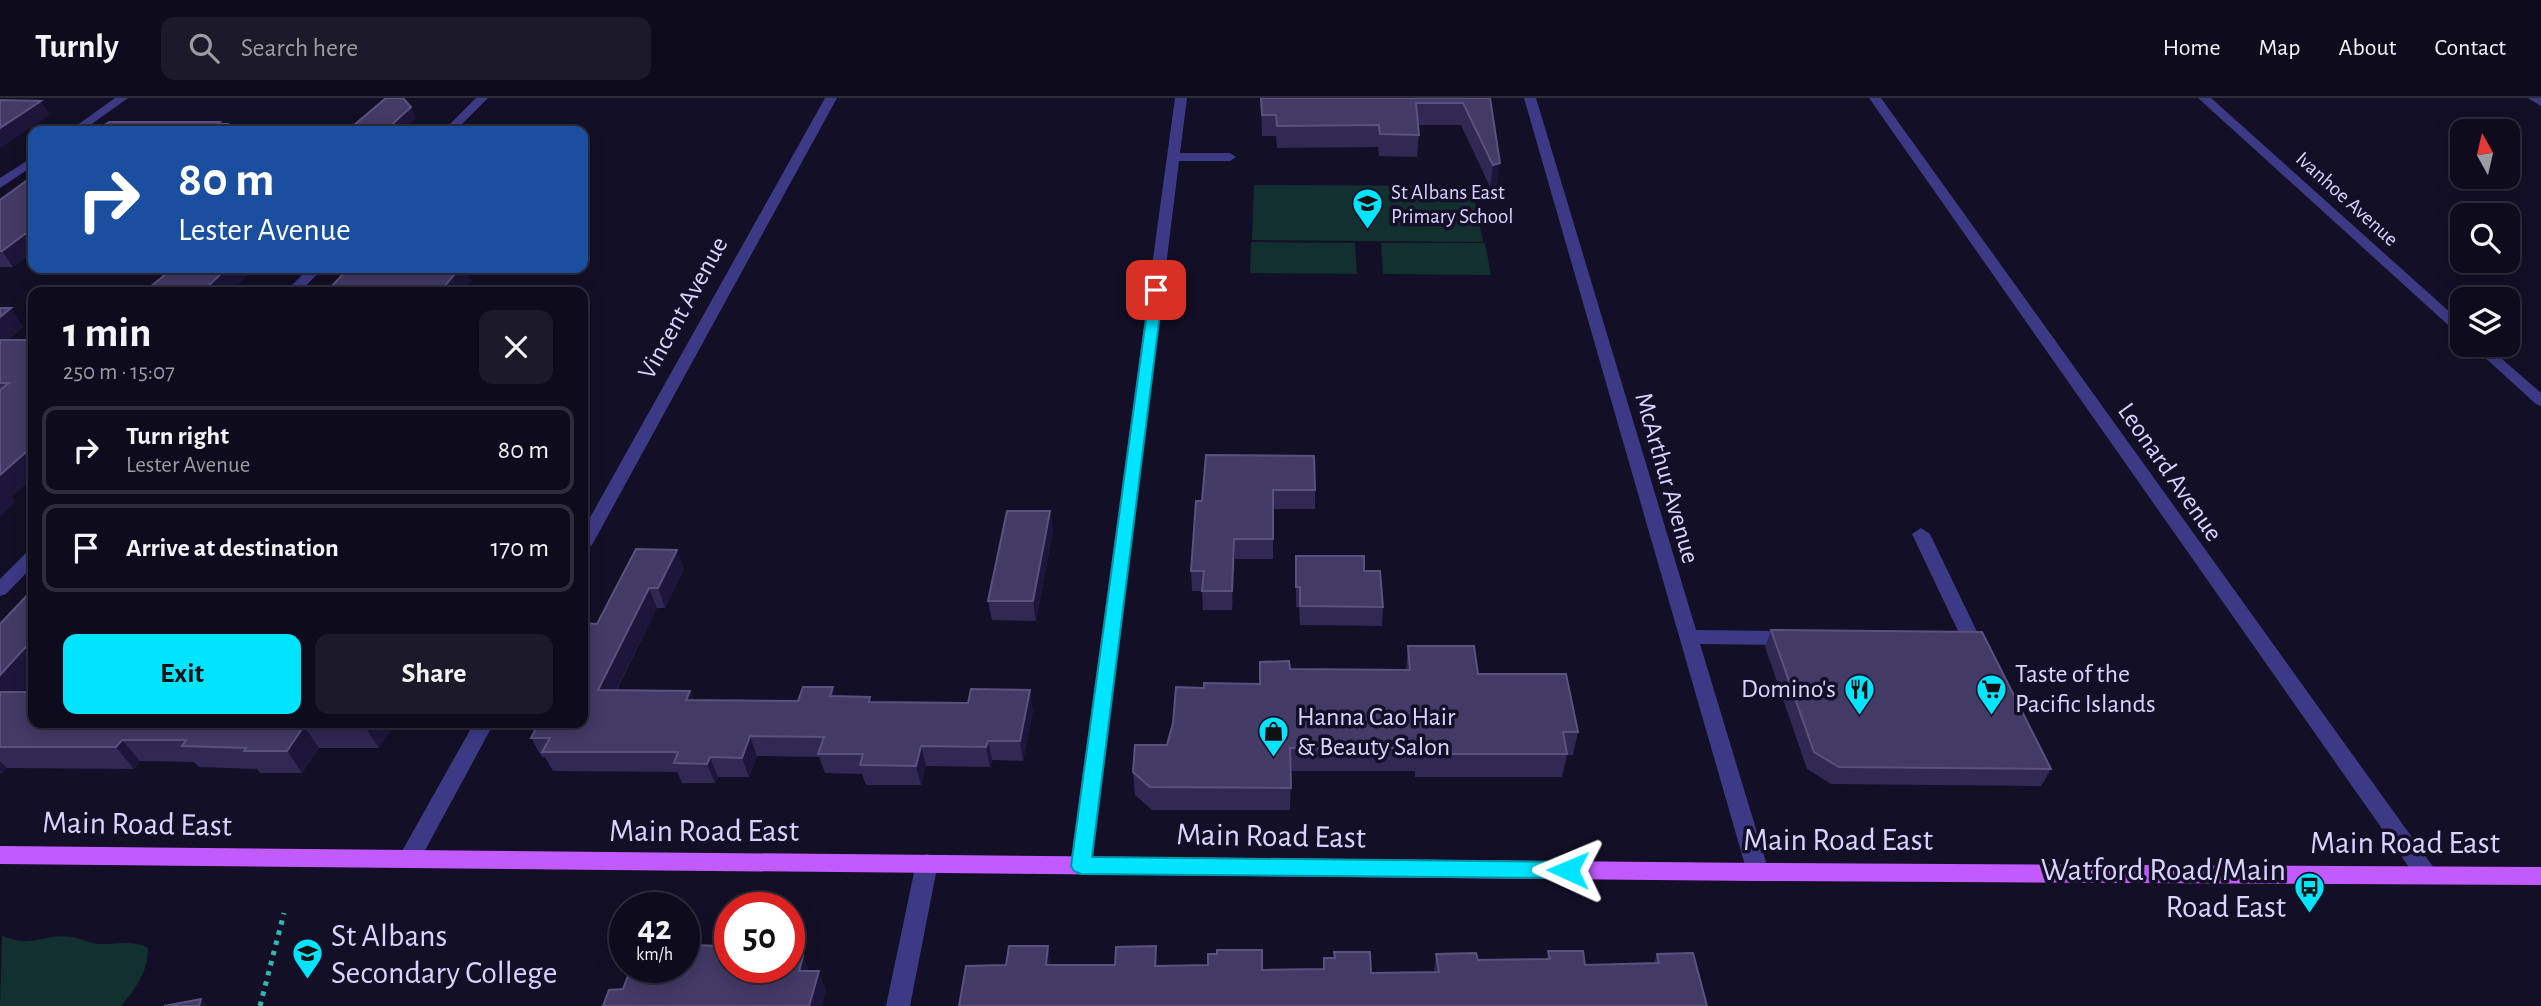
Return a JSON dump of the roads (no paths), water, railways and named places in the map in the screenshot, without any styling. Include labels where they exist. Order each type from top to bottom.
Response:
[{"type":"main road","name":"Main Road East","points":[[0,855],[1758,872],[2541,876]]},
{"type":"street","points":[[82,126],[122,98]]},
{"type":"street","points":[[454,126],[482,98]]},
{"type":"street","name":"Vincent Avenue","points":[[588,536],[831,98]]},
{"type":"street","points":[[1081,866],[1181,98]]},
{"type":"street","name":"McArthur Avenue","points":[[1530,98],[1758,872]]},
{"type":"street","name":"Leonard Avenue","points":[[1875,98],[2426,874]]},
{"type":"street","name":"Ivanhoe Avenue","points":[[2204,98],[2450,319]]},
{"type":"street","points":[[2534,98],[2541,103]]},
{"type":"street","points":[[1173,157],[1230,157]]},
{"type":"street","points":[[0,184],[28,164]]},
{"type":"street","points":[[297,287],[311,273]]},
{"type":"street","points":[[2492,357],[2541,401]]},
{"type":"street","points":[[1921,534],[1972,640],[1933,639]]},
{"type":"street","points":[[0,590],[28,561]]},
{"type":"street","points":[[1688,637],[1805,638]]},
{"type":"street","points":[[409,859],[481,728]]},
{"type":"street","points":[[898,1006],[927,863]]},
{"type":"place","name":"St Albans East Primary School","points":[[1368,231]]},
{"type":"place","name":"Domino's","points":[[1859,716]]},
{"type":"place","name":"Taste of the Pacific Islands","points":[[1992,716]]},
{"type":"place","name":"Hanna Cao Hair & Beauty Salon","points":[[1274,759]]},
{"type":"place","name":"Watford Road/Main Road East","points":[[2309,915]]},
{"type":"place","name":"St Albans Secondary College","points":[[308,981]]}]
